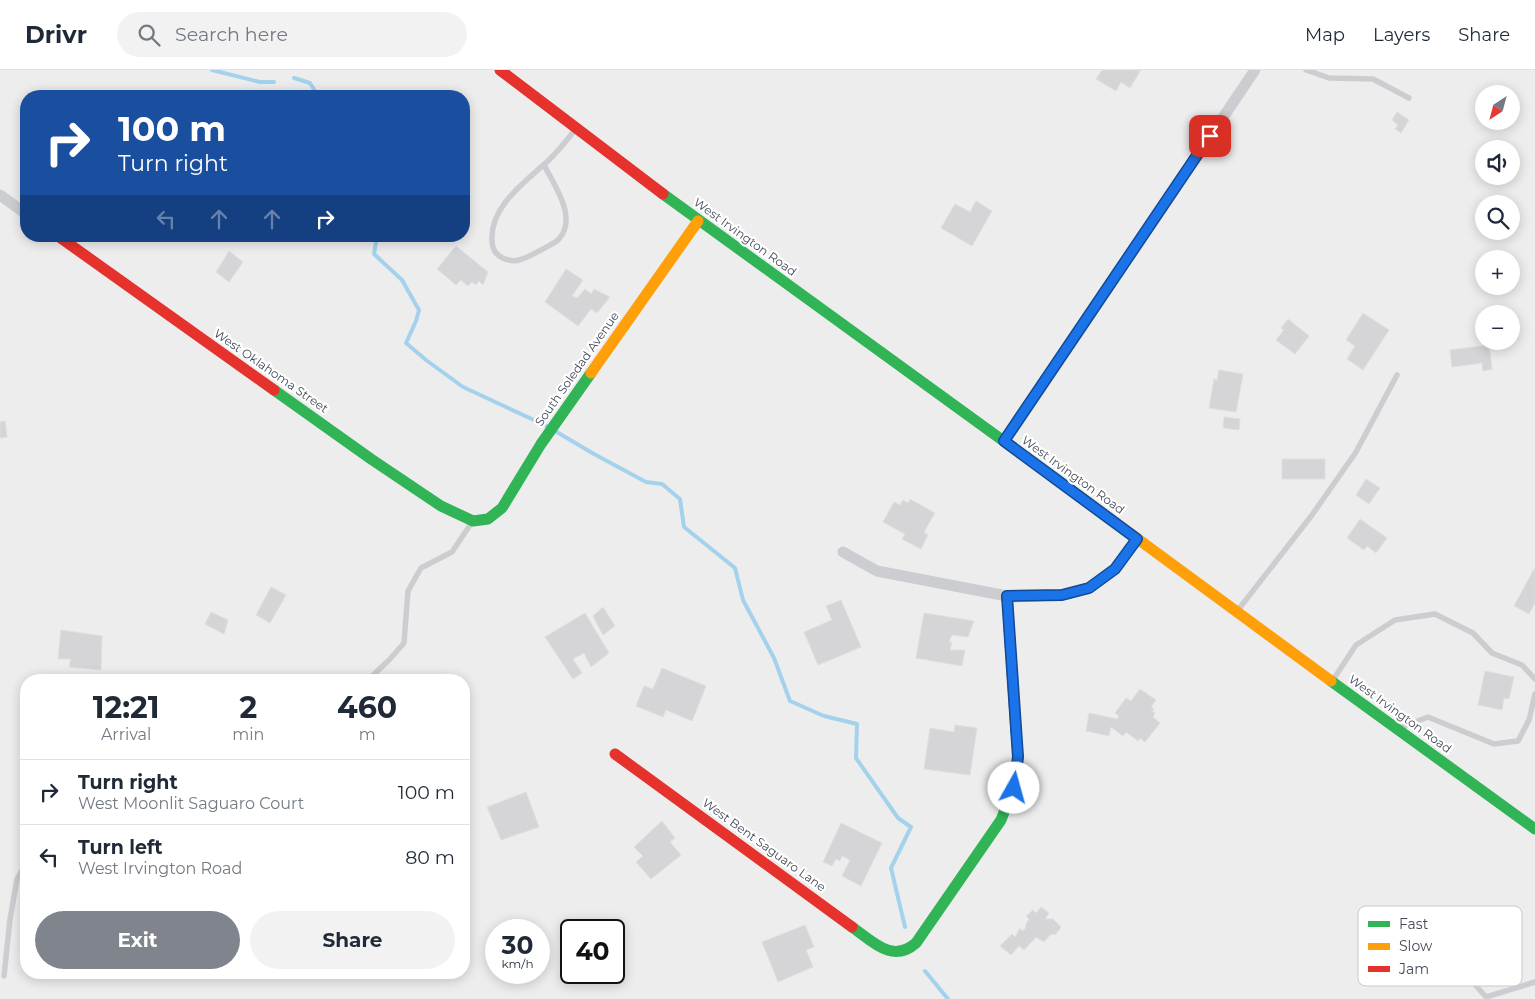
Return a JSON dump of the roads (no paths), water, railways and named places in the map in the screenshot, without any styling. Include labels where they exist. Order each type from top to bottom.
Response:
[{"type":"street","name":"West Irvington Road","points":[[500,70],[698,221],[1004,441],[1535,829]]},
{"type":"street","points":[[1004,441],[1255,70]]},
{"type":"street","points":[[0,195],[20,210]]},
{"type":"street","name":"South Soledad Avenue","points":[[473,521],[488,519],[502,508],[541,444],[698,221]]},
{"type":"street","name":"West Oklahoma Street","points":[[66,242],[370,459],[440,506],[473,521]]},
{"type":"street","points":[[843,552],[877,571],[1007,596],[1062,595],[1089,588],[1115,569],[1137,539]]},
{"type":"street","name":"West Bent Saguaro Lane","points":[[615,754],[882,948],[898,953],[911,948],[1001,820],[1014,788],[1018,757],[1007,596]]},
{"type":"lane","points":[[1306,70],[1329,78],[1373,79],[1409,98]]},
{"type":"lane","points":[[544,165],[566,212],[563,232],[558,240],[525,258],[516,261],[498,255],[492,247],[492,235],[500,210],[510,196],[544,165],[577,128]]},
{"type":"lane","points":[[1236,612],[1312,515],[1356,452],[1397,375]]},
{"type":"lane","points":[[374,674],[404,643],[408,591],[421,568],[452,552],[473,521]]},
{"type":"lane","points":[[1332,682],[1356,645],[1395,620],[1435,614],[1473,633],[1492,653],[1522,665],[1535,679]]},
{"type":"lane","points":[[1398,729],[1428,717],[1494,744],[1518,741],[1529,720],[1535,694]]},
{"type":"lane","points":[[4,976],[10,919],[17,880],[20,875]]},
{"type":"lane","points":[[1476,986],[1485,998],[1535,982]]},
{"type":"waterway","points":[[212,70],[260,82],[274,82]]},
{"type":"waterway","points":[[294,78],[310,83],[314,90]]},
{"type":"waterway","points":[[376,242],[374,254],[402,280],[419,310],[406,343],[463,387],[549,427]]},
{"type":"waterway","points":[[555,431],[646,482],[662,484],[680,499],[684,527],[735,568],[743,600],[774,658],[790,701],[824,716],[857,724],[856,758],[898,818],[911,827],[891,868],[905,927]]},
{"type":"waterway","points":[[925,971],[948,999]]}]
